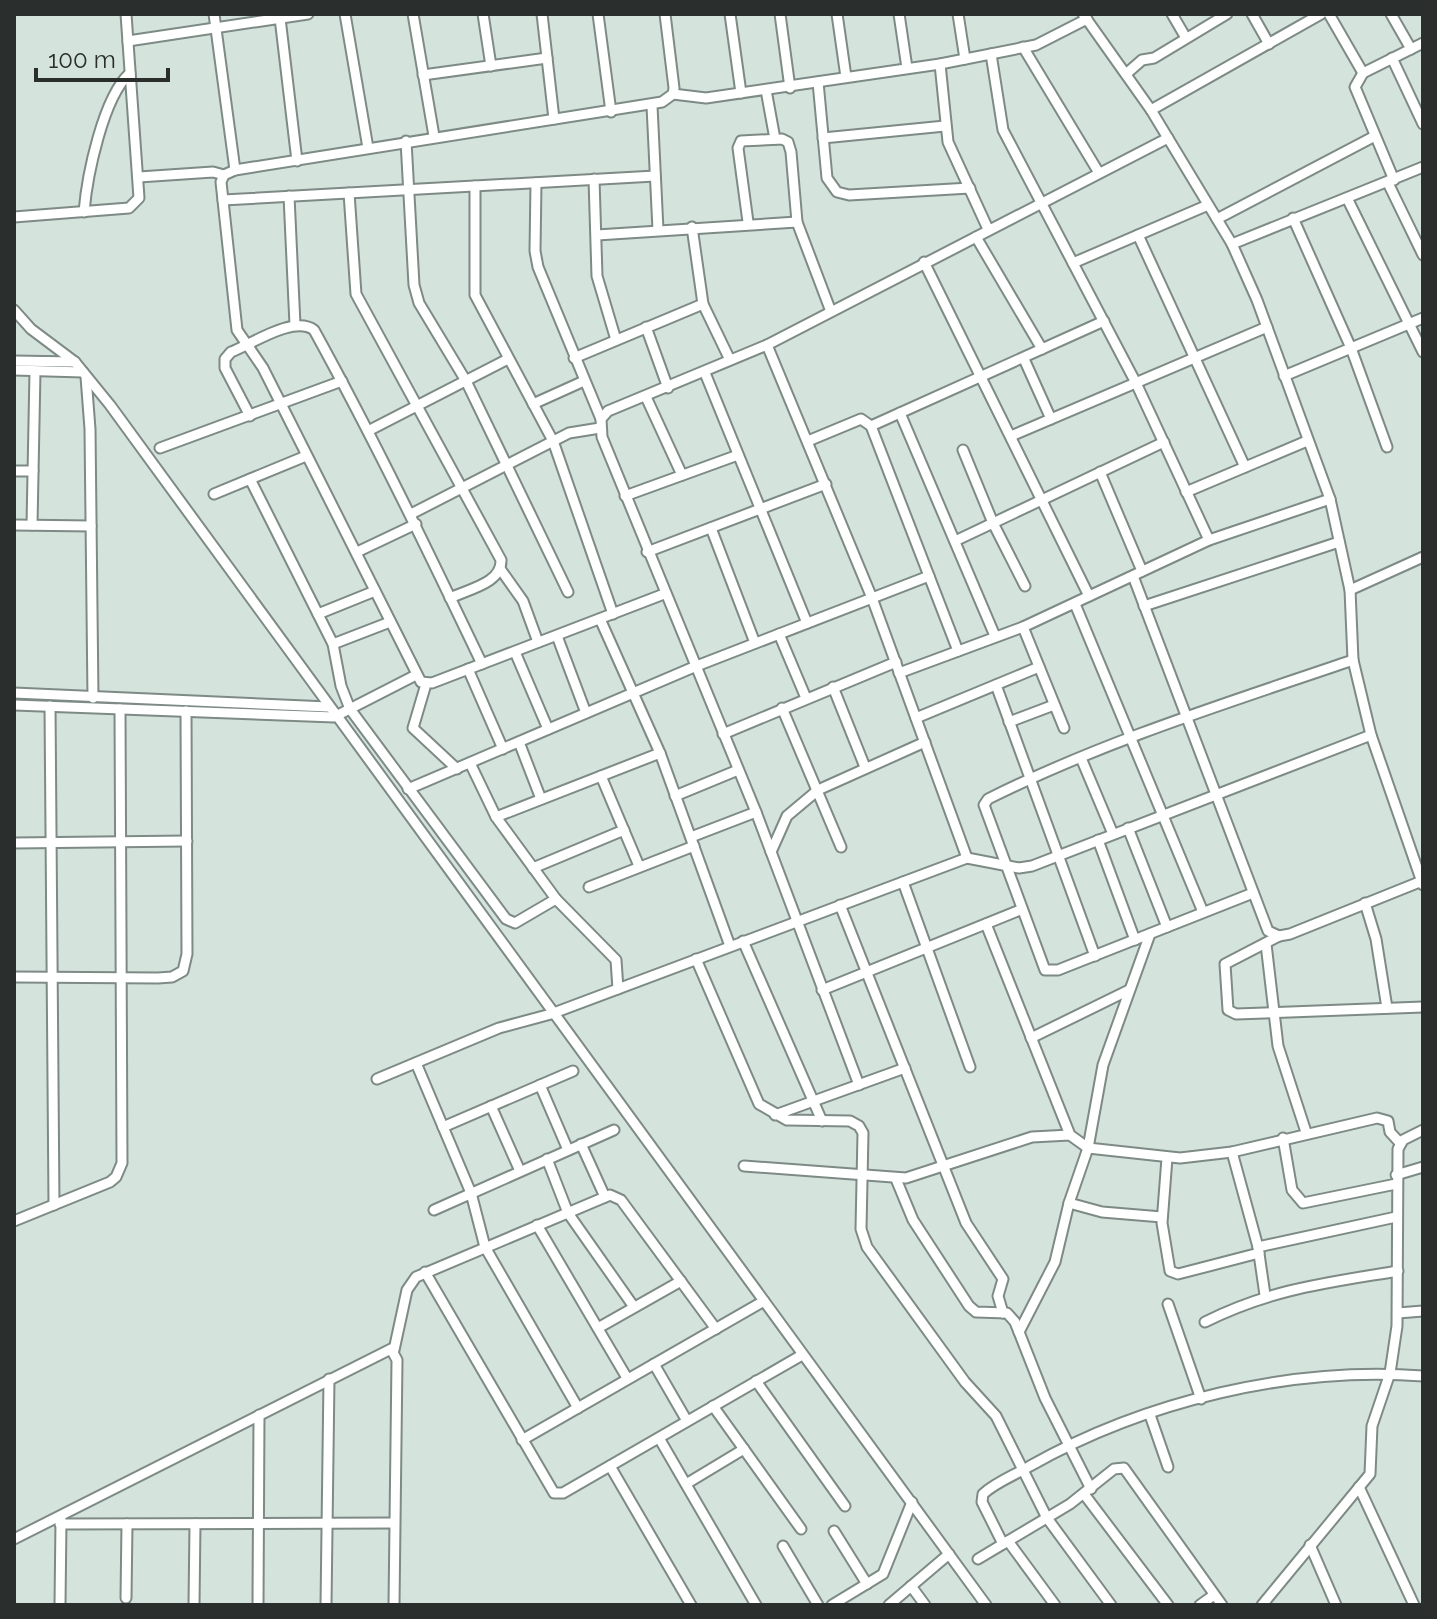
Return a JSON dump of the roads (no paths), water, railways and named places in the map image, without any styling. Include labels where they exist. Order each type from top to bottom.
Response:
[{"type":"street","points":[[14,217],[84,212],[135,204],[141,190],[126,14]]},
{"type":"street","points":[[214,14],[235,170]]},
{"type":"street","points":[[128,41],[308,14]]},
{"type":"street","points":[[345,14],[368,148]]},
{"type":"street","points":[[413,14],[434,136]]},
{"type":"street","points":[[483,14],[491,66]]},
{"type":"street","points":[[542,14],[554,119]]},
{"type":"street","points":[[598,14],[611,112]]},
{"type":"street","points":[[665,14],[673,94]]},
{"type":"street","points":[[730,14],[741,93]]},
{"type":"street","points":[[780,14],[790,88]]},
{"type":"street","points":[[837,14],[846,77]]},
{"type":"street","points":[[899,14],[907,68]]},
{"type":"street","points":[[958,14],[965,59]]},
{"type":"street","points":[[1172,14],[1186,38]]},
{"type":"street","points":[[1126,74],[1142,60],[1154,58],[1227,14]]},
{"type":"street","points":[[1252,14],[1269,44]]},
{"type":"street","points":[[1151,110],[1321,14]]},
{"type":"street","points":[[1391,14],[1411,49]]},
{"type":"street","points":[[1334,16],[1363,73]]},
{"type":"street","points":[[139,177],[213,172],[224,175],[235,170],[434,136],[652,106],[673,94],[694,99],[790,88],[940,64],[1048,41],[1085,17],[1151,110],[1232,244],[1267,327],[1330,499],[1350,590],[1353,660],[1371,735],[1423,883],[1279,936],[1225,964],[1226,1005],[1236,1014],[1423,1007]]},
{"type":"street","points":[[280,18],[297,161]]},
{"type":"street","points":[[1423,43],[1363,73],[1355,87],[1423,255]]},
{"type":"street","points":[[1023,47],[1099,173]]},
{"type":"street","points":[[991,54],[1003,130],[1136,383],[1209,540]]},
{"type":"street","points":[[423,75],[547,58]]},
{"type":"street","points":[[1392,58],[1423,124]]},
{"type":"street","points":[[940,64],[945,126],[988,229]]},
{"type":"street","points":[[84,212],[92,161],[120,83],[130,73]]},
{"type":"street","points":[[818,82],[827,178],[837,192],[849,195],[970,188]]},
{"type":"street","points":[[766,90],[775,139]]},
{"type":"street","points":[[652,106],[658,230]]},
{"type":"street","points":[[823,138],[945,126]]},
{"type":"street","points":[[1217,219],[1375,136]]},
{"type":"street","points":[[411,514],[505,464],[600,423],[608,411],[767,345],[830,309],[1168,138]]},
{"type":"street","points":[[748,222],[738,148],[741,141],[775,139],[788,142],[797,222],[830,309]]},
{"type":"street","points":[[406,141],[414,285],[419,303],[466,381],[568,592]]},
{"type":"street","points":[[1232,244],[1293,218],[1348,200],[1423,167]]},
{"type":"street","points":[[224,175],[223,200],[237,330],[254,353],[357,552],[416,675],[426,684]]},
{"type":"street","points":[[223,200],[655,176]]},
{"type":"street","points":[[594,179],[597,276],[616,340]]},
{"type":"street","points":[[536,183],[535,251],[538,267],[647,552],[756,812],[859,1085]]},
{"type":"street","points":[[475,186],[475,295],[553,441],[613,614]]},
{"type":"street","points":[[349,193],[356,294],[501,560],[501,570],[523,601],[538,642]]},
{"type":"street","points":[[289,196],[295,325]]},
{"type":"street","points":[[1348,200],[1423,352]]},
{"type":"street","points":[[1073,263],[1208,205]]},
{"type":"street","points":[[1293,218],[1351,348],[1387,447]]},
{"type":"street","points":[[597,235],[748,222],[797,222]]},
{"type":"street","points":[[692,227],[703,304],[730,360]]},
{"type":"street","points":[[1138,235],[1245,467]]},
{"type":"street","points":[[976,237],[1042,349]]},
{"type":"street","points":[[924,262],[1089,596]]},
{"type":"street","points":[[574,358],[703,304]]},
{"type":"street","points":[[14,310],[31,329],[75,362],[986,1605]]},
{"type":"street","points":[[1284,376],[1423,318]]},
{"type":"street","points":[[871,426],[1104,321]]},
{"type":"street","points":[[250,416],[225,368],[225,359],[231,352],[295,325],[308,325],[314,330],[342,381],[411,514],[482,664]]},
{"type":"street","points":[[646,327],[668,388]]},
{"type":"street","points":[[1011,436],[1267,327]]},
{"type":"street","points":[[767,345],[872,598],[967,858]]},
{"type":"street","points":[[368,431],[508,359]]},
{"type":"street","points":[[1024,359],[1051,419]]},
{"type":"street","points":[[14,361],[75,362]]},
{"type":"street","points":[[14,370],[84,374]]},
{"type":"street","points":[[32,525],[35,371]]},
{"type":"street","points":[[705,373],[807,623]]},
{"type":"street","points":[[84,374],[90,410],[93,698]]},
{"type":"street","points":[[160,448],[342,381]]},
{"type":"street","points":[[533,404],[584,381]]},
{"type":"street","points":[[646,397],[682,475]]},
{"type":"street","points":[[900,413],[995,636]]},
{"type":"street","points":[[808,441],[861,419],[871,426],[958,651]]},
{"type":"street","points":[[1186,492],[1307,441]]},
{"type":"street","points":[[955,541],[1164,442]]},
{"type":"street","points":[[963,450],[993,523],[1025,586]]},
{"type":"street","points":[[625,496],[738,455]]},
{"type":"street","points":[[214,494],[306,456]]},
{"type":"street","points":[[14,471],[33,471]]},
{"type":"street","points":[[1100,472],[1137,574],[1144,606],[1213,795],[1268,931],[1279,936]]},
{"type":"street","points":[[250,479],[333,644],[341,686],[350,709],[408,789],[506,919],[515,923],[523,920],[556,899]]},
{"type":"street","points":[[647,552],[826,484]]},
{"type":"street","points":[[899,673],[1023,627],[1209,540],[1330,499]]},
{"type":"street","points":[[357,552],[416,524]]},
{"type":"street","points":[[14,525],[91,526]]},
{"type":"street","points":[[711,528],[755,643]]},
{"type":"street","points":[[1144,606],[1339,542]]},
{"type":"street","points":[[1350,590],[1423,557]]},
{"type":"street","points":[[450,598],[495,577],[501,570]]},
{"type":"street","points":[[408,789],[694,667],[929,576]]},
{"type":"street","points":[[318,614],[375,591]]},
{"type":"street","points":[[426,684],[664,594]]},
{"type":"street","points":[[1075,604],[1203,912]]},
{"type":"street","points":[[600,619],[660,753],[730,946]]},
{"type":"street","points":[[333,644],[390,622]]},
{"type":"street","points":[[1023,627],[1064,728]]},
{"type":"street","points":[[779,634],[806,698]]},
{"type":"street","points":[[557,636],[586,713]]},
{"type":"street","points":[[515,652],[548,729]]},
{"type":"street","points":[[1253,893],[1058,970],[1045,970],[1020,910],[984,805],[988,799],[1029,778],[1184,718],[1353,660]]},
{"type":"street","points":[[723,734],[896,662]]},
{"type":"street","points":[[916,718],[1039,667]]},
{"type":"street","points":[[468,669],[503,749]]},
{"type":"street","points":[[14,705],[334,717],[416,675]]},
{"type":"street","points":[[426,684],[413,728],[457,769]]},
{"type":"street","points":[[996,685],[1095,956]]},
{"type":"street","points":[[833,687],[865,767]]},
{"type":"street","points":[[14,693],[328,707]]},
{"type":"street","points":[[1009,722],[1054,705]]},
{"type":"street","points":[[50,706],[54,1205]]},
{"type":"street","points":[[782,708],[841,847]]},
{"type":"street","points":[[14,1221],[110,1182],[120,1172],[120,709]]},
{"type":"street","points":[[14,977],[172,977],[179,975],[186,965],[186,711]]},
{"type":"street","points":[[377,1079],[499,1028],[551,1014],[967,858],[1019,868],[1057,858],[1371,735]]},
{"type":"street","points":[[519,742],[541,799]]},
{"type":"street","points":[[771,852],[787,816],[818,790],[925,742]]},
{"type":"street","points":[[496,817],[660,753]]},
{"type":"street","points":[[1081,758],[1113,834]]},
{"type":"street","points":[[470,763],[496,817],[533,868],[556,899],[616,960],[618,989]]},
{"type":"street","points":[[675,796],[738,770]]},
{"type":"street","points":[[601,776],[639,866]]},
{"type":"street","points":[[589,887],[756,812]]},
{"type":"street","points":[[1128,828],[1167,927]]},
{"type":"street","points":[[533,868],[624,830]]},
{"type":"street","points":[[1098,840],[1135,940]]},
{"type":"street","points":[[14,843],[187,841]]},
{"type":"street","points":[[1410,847],[1423,842]]},
{"type":"street","points":[[903,882],[970,1067]]},
{"type":"street","points":[[1365,903],[1376,939],[1387,1008]]},
{"type":"street","points":[[840,905],[970,1230],[1004,1280],[998,1296],[1003,1313]]},
{"type":"street","points":[[822,990],[1020,910]]},
{"type":"street","points":[[986,924],[1070,1135],[1088,1148],[1167,1158],[1232,1152],[1306,1132],[1384,1118],[1400,1143],[1396,1180],[1398,1313],[1390,1373],[1372,1426],[1370,1474],[1262,1605]]},
{"type":"street","points":[[1019,1332],[1055,1262],[1069,1203],[1088,1148],[1103,1065],[1150,934]]},
{"type":"street","points":[[743,941],[822,1121]]},
{"type":"street","points":[[1266,944],[1278,1046],[1306,1132]]},
{"type":"street","points":[[696,959],[753,1097],[775,1115],[787,1120],[850,1121],[859,1126],[863,1133],[864,1177],[861,1229],[867,1247],[965,1382],[996,1416],[1047,1518],[1111,1605]]},
{"type":"street","points":[[1031,1038],[1129,990]]},
{"type":"street","points":[[416,1063],[471,1193],[485,1247],[578,1408]]},
{"type":"street","points":[[775,1115],[905,1068]]},
{"type":"street","points":[[443,1127],[573,1071]]},
{"type":"street","points":[[540,1085],[568,1150]]},
{"type":"street","points":[[491,1106],[520,1171]]},
{"type":"street","points":[[434,1210],[614,1130]]},
{"type":"street","points":[[1400,1143],[1423,1130]]},
{"type":"street","points":[[744,1166],[896,1179],[1032,1137],[1070,1135]]},
{"type":"street","points":[[1283,1138],[1292,1190],[1303,1203],[1396,1180],[1423,1167]]},
{"type":"street","points":[[581,1144],[605,1197]]},
{"type":"street","points":[[1232,1152],[1258,1250],[1265,1295]]},
{"type":"street","points":[[1167,1158],[1162,1217],[1172,1274],[1396,1217]]},
{"type":"street","points":[[547,1159],[568,1213],[634,1307]]},
{"type":"street","points":[[896,1179],[913,1220],[969,1306],[976,1312],[1003,1313],[1011,1317],[1087,1492],[1168,1605]]},
{"type":"street","points":[[394,1605],[397,1360],[394,1350],[407,1290],[416,1277],[614,1195],[621,1200],[716,1329]]},
{"type":"street","points":[[1069,1203],[1102,1212],[1162,1217]]},
{"type":"street","points":[[537,1225],[627,1378]]},
{"type":"street","points":[[1205,1322],[1265,1295],[1398,1271]]},
{"type":"street","points":[[425,1272],[554,1493],[563,1493],[802,1355]]},
{"type":"street","points":[[598,1328],[681,1281]]},
{"type":"street","points":[[522,1440],[764,1301]]},
{"type":"street","points":[[1168,1304],[1201,1399]]},
{"type":"street","points":[[1398,1313],[1421,1313]]},
{"type":"street","points":[[14,1539],[60,1519],[386,1349],[394,1350]]},
{"type":"street","points":[[654,1364],[687,1421]]},
{"type":"street","points":[[1055,1605],[1006,1543],[982,1497],[986,1490],[1067,1445],[1201,1399],[1314,1378],[1390,1373],[1423,1376]]},
{"type":"street","points":[[326,1605],[329,1379]]},
{"type":"street","points":[[756,1381],[845,1506]]},
{"type":"street","points":[[713,1406],[801,1529]]},
{"type":"street","points":[[258,1605],[259,1415]]},
{"type":"street","points":[[1150,1415],[1168,1467]]},
{"type":"street","points":[[659,1438],[756,1605]]},
{"type":"street","points":[[686,1484],[744,1449]]},
{"type":"street","points":[[610,1466],[686,1596]]},
{"type":"street","points":[[978,1559],[1087,1492],[1114,1469],[1128,1471],[1222,1605]]},
{"type":"street","points":[[1359,1487],[1414,1605]]},
{"type":"street","points":[[832,1605],[883,1574],[912,1502]]},
{"type":"street","points":[[60,1519],[127,1524],[394,1523]]},
{"type":"street","points":[[60,1519],[60,1605]]},
{"type":"street","points":[[126,1598],[127,1524]]},
{"type":"street","points":[[194,1605],[195,1524]]},
{"type":"street","points":[[834,1531],[867,1584]]},
{"type":"street","points":[[1310,1545],[1336,1605]]},
{"type":"street","points":[[783,1546],[818,1605]]},
{"type":"street","points":[[889,1605],[949,1554]]},
{"type":"street","points":[[911,1586],[925,1605]]},
{"type":"street","points":[[1200,1605],[1214,1595]]}]
